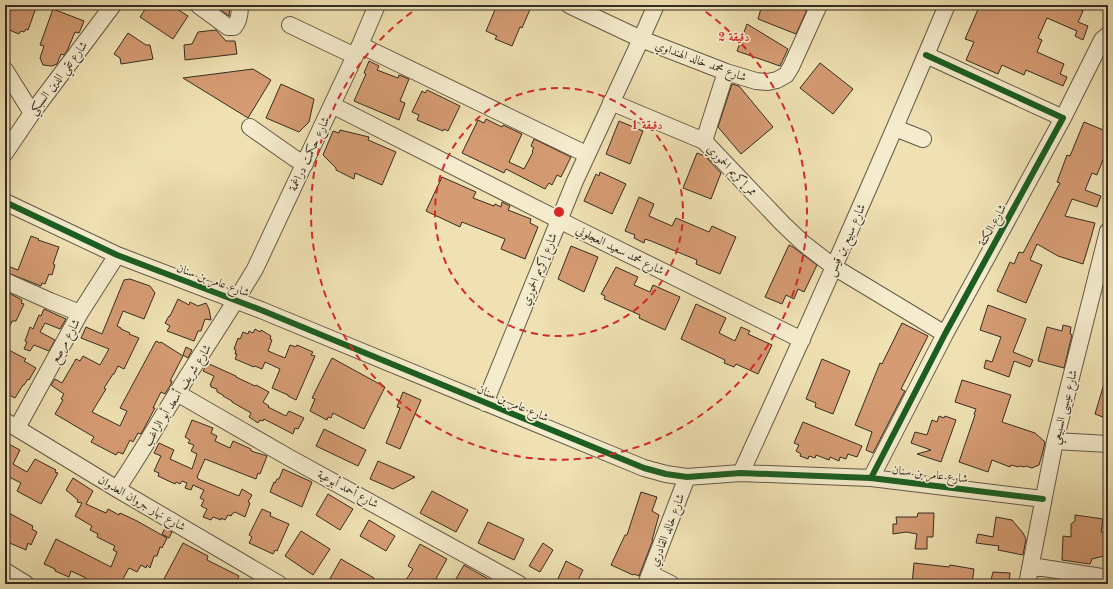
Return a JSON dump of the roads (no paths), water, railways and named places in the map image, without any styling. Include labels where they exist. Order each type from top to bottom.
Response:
[{"type":"street","name":"شارع تقي الدين السبكي","points":[[5,153],[32,113],[113,5]]},
{"type":"street","points":[[198,5],[228,27],[234,27],[237,24],[240,5]]},
{"type":"street","name":"شارع حكمت دراغمة","points":[[236,300],[255,269],[358,50],[377,5]]},
{"type":"street","name":"شارع محمد خالد الهنداوي","points":[[569,5],[641,39],[726,72],[756,81],[768,82],[777,80],[786,75],[819,5]]},
{"type":"street","name":"شارع إكريم الحموري","points":[[485,403],[586,154],[656,5]]},
{"type":"street","name":"شارع سبيع بن قيس","points":[[741,473],[802,340],[947,5]]},
{"type":"street","points":[[290,25],[358,50],[586,154]]},
{"type":"street","name":"شارع الكتة","points":[[871,478],[945,334],[1063,118],[1102,40],[1108,34]]},
{"type":"street","points":[[926,56],[1063,118]]},
{"type":"street","points":[[5,70],[32,113]]},
{"type":"street","points":[[704,141],[726,72]]},
{"type":"street","name":"ممر إكريم الحموري","points":[[611,102],[704,141],[803,243],[834,267],[945,334]]},
{"type":"street","name":"شارع محمد سعيد العجلوني","points":[[332,105],[559,220],[802,340]]},
{"type":"street","points":[[250,127],[305,164]]},
{"type":"street","points":[[895,128],[923,139]]},
{"type":"street","name":"شارع عامر بن سنان","points":[[5,202],[116,255],[236,300],[644,468],[666,474],[687,477],[741,473],[871,478],[1043,499]]},
{"type":"street","name":"شارع عيسى السبيعي","points":[[1027,584],[1043,499],[1056,441],[1108,231]]},
{"type":"street","name":"شارع مرصع","points":[[11,424],[116,255]]},
{"type":"street","points":[[5,281],[80,313]]},
{"type":"street","name":"شارع شريف أسعد أبو الراغب","points":[[117,489],[236,300]]},
{"type":"street","name":"شارع أحمد أبوعية","points":[[177,393],[288,457],[519,584]]},
{"type":"street","name":"شارع نهار جروان العدوان","points":[[11,424],[117,489],[279,584]]},
{"type":"street","points":[[1056,441],[1108,444]]},
{"type":"street","name":"شارع خالد القادري","points":[[648,579],[687,477]]},
{"type":"street","points":[[1031,566],[1108,578]]},
{"type":"street","points":[[5,571],[26,584]]},
{"type":"street","points":[[648,579],[671,584]]}]
